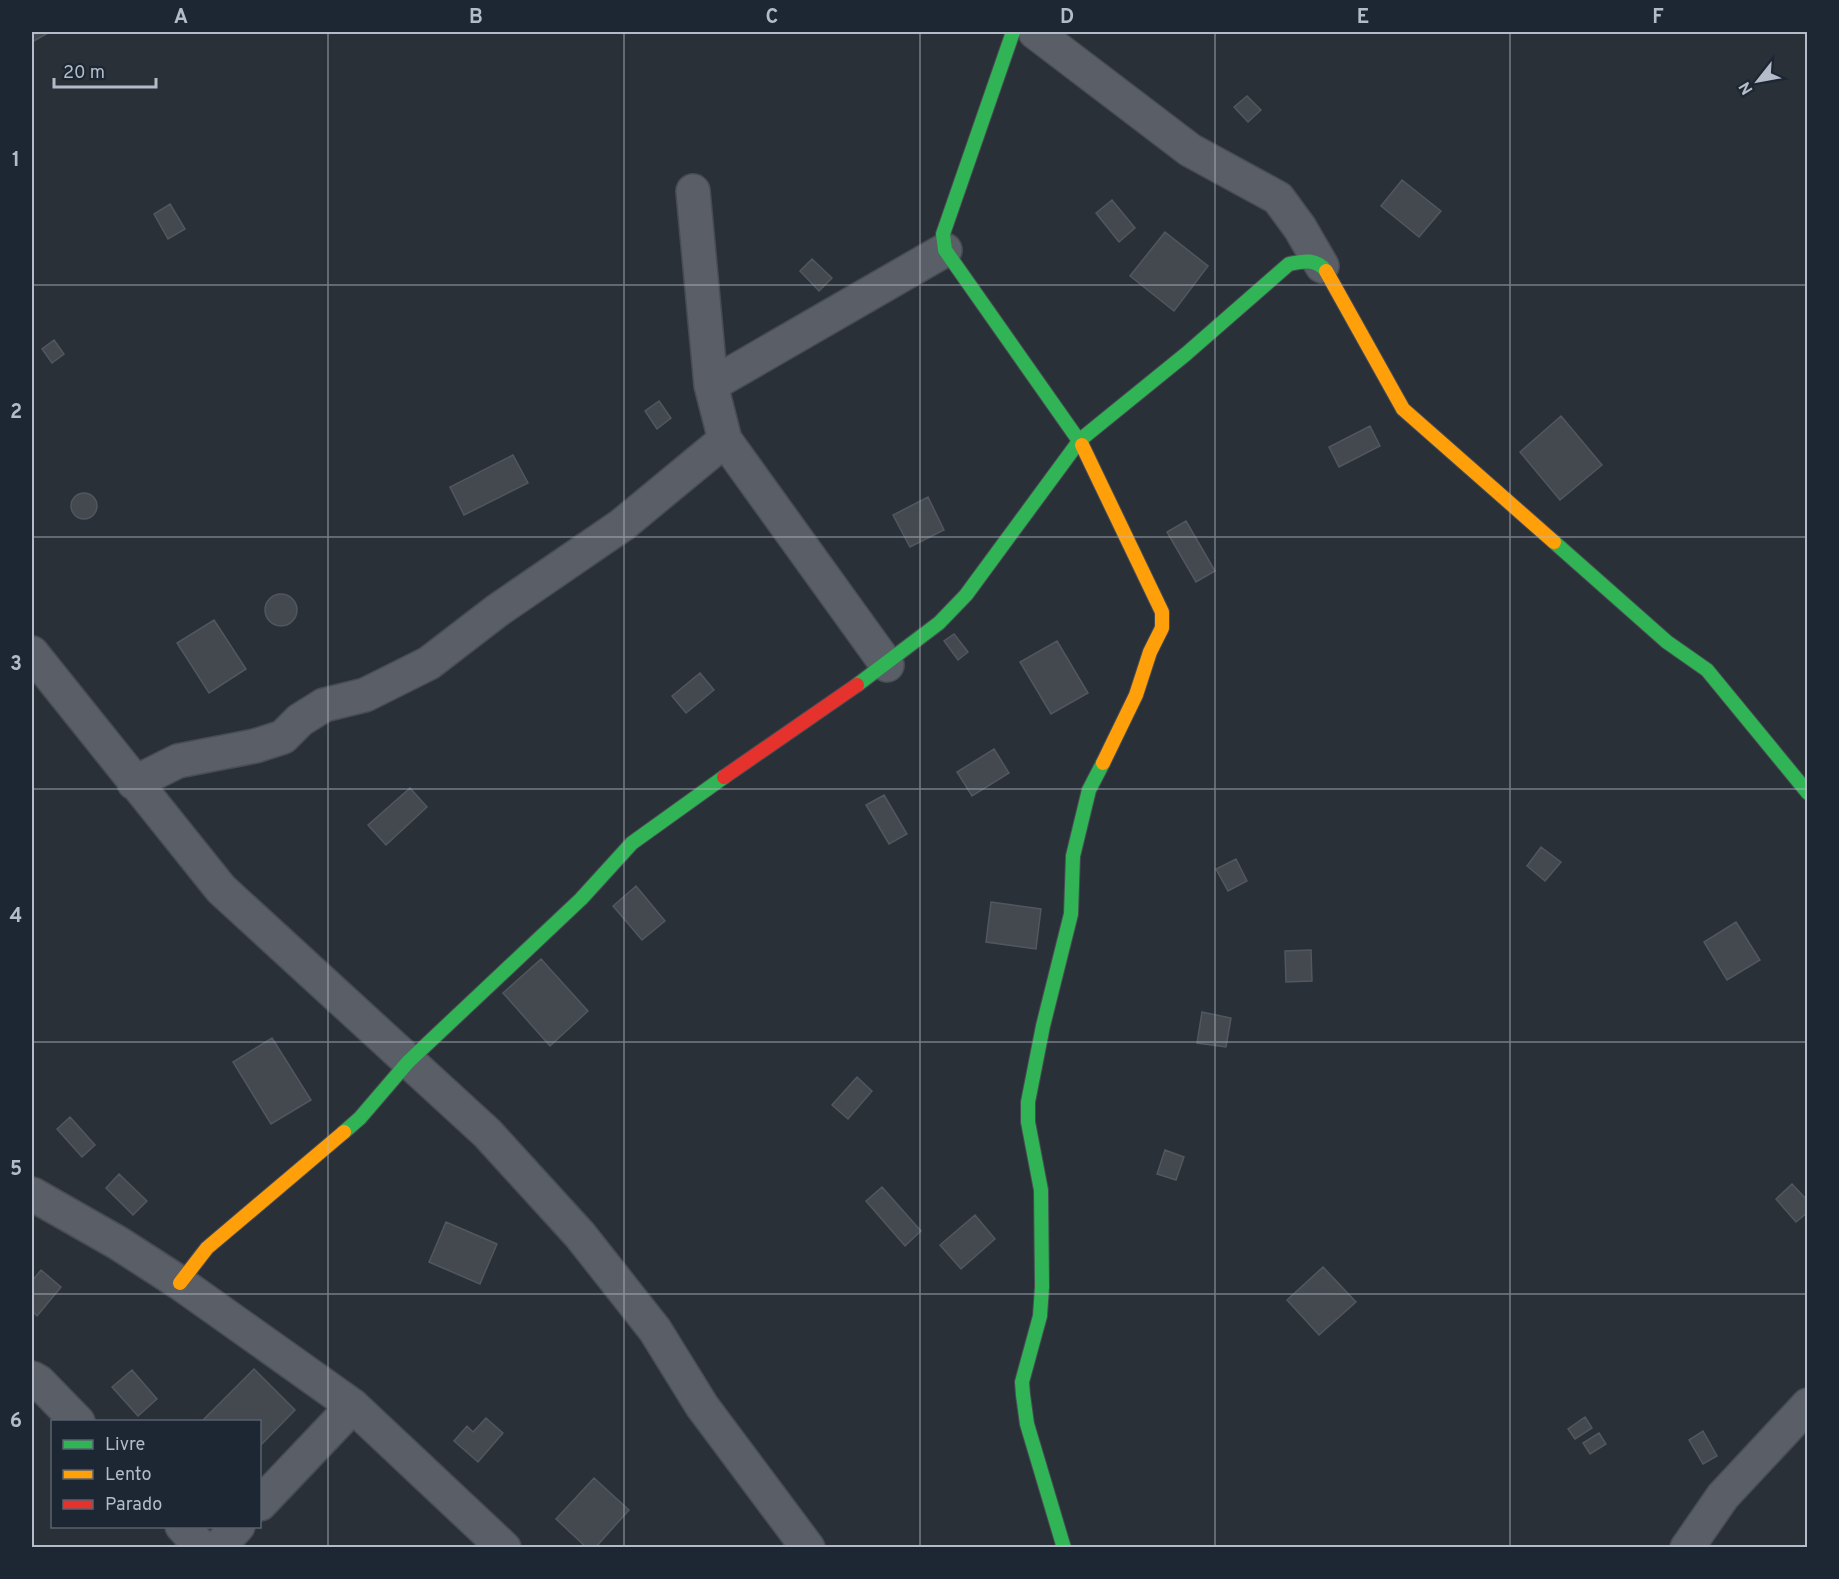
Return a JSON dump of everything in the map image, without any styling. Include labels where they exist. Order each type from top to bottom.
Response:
[{"type":"street","points":[[1013,32],[943,234],[945,250],[1080,440],[1162,612],[1164,623],[1150,652],[1136,694],[1089,790],[1072,856],[1071,914],[1043,1026],[1028,1102],[1028,1122],[1041,1190],[1042,1287],[1040,1316],[1022,1382],[1023,1395],[1027,1424],[1064,1548]]},
{"type":"street","points":[[1035,32],[1190,150],[1278,198],[1305,235],[1335,284],[1374,360],[1403,409],[1667,642],[1707,670],[1808,793]]},
{"type":"street","points":[[693,191],[711,385],[725,440],[887,665]]},
{"type":"street","points":[[711,385],[945,250]]},
{"type":"street","points":[[180,1283],[207,1248],[360,1118],[408,1062],[581,899],[632,843],[697,795],[887,665],[939,623],[966,595],[1080,440],[1186,354],[1289,264],[1308,260],[1322,266]]},
{"type":"street","points":[[134,783],[178,761],[255,746],[283,737],[300,720],[324,705],[365,695],[429,663],[498,610],[622,525],[725,440]]},
{"type":"street","points":[[32,652],[134,783],[221,889],[487,1132],[580,1235],[655,1330],[702,1406],[808,1548]]},
{"type":"street","points":[[32,1194],[118,1243],[180,1283],[352,1406],[504,1548]]},
{"type":"street","points":[[32,1378],[39,1382],[76,1420]]},
{"type":"street","points":[[1687,1548],[1723,1496],[1808,1405]]},
{"type":"street","points":[[261,1503],[352,1406]]},
{"type":"street","points":[[183,1528],[202,1548]]},
{"type":"street","points":[[218,1548],[237,1528]]},
{"type":"building","points":[[32,32],[50,32],[32,42]]},
{"type":"building","points":[[1247,96],[1261,110],[1248,122],[1234,107]]},
{"type":"building","points":[[1402,180],[1441,211],[1419,237],[1381,206]]},
{"type":"building","points":[[1112,200],[1135,228],[1119,242],[1096,213]]},
{"type":"building","points":[[170,204],[185,229],[168,239],[154,214]]},
{"type":"building","points":[[1165,232],[1208,266],[1174,311],[1130,276]]},
{"type":"building","points":[[812,259],[832,278],[819,291],[800,271]]},
{"type":"building","points":[[54,340],[64,354],[52,363],[42,349]]},
{"type":"building","points":[[659,401],[671,418],[657,429],[645,411]]},
{"type":"building","points":[[1561,416],[1602,465],[1560,500],[1520,452]]},
{"type":"building","points":[[1370,426],[1380,446],[1339,467],[1329,447]]},
{"type":"building","points":[[513,455],[528,483],[464,515],[450,487]]},
{"type":"building","points":[[84,493],[93,497],[97,506],[93,515],[84,519],[75,515],[71,506],[75,497]]},
{"type":"building","points":[[928,497],[944,530],[910,547],[893,515]]},
{"type":"building","points":[[1186,521],[1215,571],[1196,582],[1167,532]]},
{"type":"building","points":[[281,594],[292,599],[297,610],[292,621],[281,626],[270,621],[265,610],[270,599]]},
{"type":"building","points":[[214,620],[246,669],[209,693],[177,643]]},
{"type":"building","points":[[954,634],[968,652],[958,660],[944,641]]},
{"type":"building","points":[[1057,641],[1088,693],[1051,714],[1020,662]]},
{"type":"building","points":[[700,673],[714,690],[686,713],[672,696]]},
{"type":"building","points":[[994,749],[1009,773],[972,796],[957,772]]},
{"type":"building","points":[[410,788],[427,807],[386,845],[368,825]]},
{"type":"building","points":[[884,795],[907,834],[889,844],[866,805]]},
{"type":"building","points":[[1541,847],[1561,862],[1545,881],[1527,866]]},
{"type":"building","points":[[1236,859],[1247,881],[1228,891],[1216,869]]},
{"type":"building","points":[[636,886],[665,921],[642,940],[613,906]]},
{"type":"building","points":[[991,902],[1041,909],[1036,949],[986,942]]},
{"type":"building","points":[[1736,922],[1760,960],[1727,980],[1704,942]]},
{"type":"building","points":[[1311,950],[1312,981],[1286,982],[1285,951]]},
{"type":"building","points":[[541,959],[588,1011],[550,1046],[503,993]]},
{"type":"building","points":[[1202,1012],[1231,1018],[1226,1047],[1197,1043]]},
{"type":"building","points":[[272,1038],[311,1100],[271,1124],[233,1062]]},
{"type":"building","points":[[857,1077],[872,1091],[848,1119],[832,1105]]},
{"type":"building","points":[[70,1117],[95,1145],[82,1157],[57,1129]]},
{"type":"building","points":[[1165,1150],[1184,1157],[1176,1180],[1157,1174]]},
{"type":"building","points":[[119,1174],[147,1201],[133,1215],[106,1188]]},
{"type":"building","points":[[1792,1184],[1808,1201],[1808,1212],[1796,1222],[1776,1199]]},
{"type":"building","points":[[882,1187],[921,1231],[905,1246],[866,1201]]},
{"type":"building","points":[[975,1215],[995,1239],[961,1269],[940,1245]]},
{"type":"building","points":[[446,1222],[497,1244],[480,1284],[429,1262]]},
{"type":"building","points":[[1323,1267],[1356,1302],[1319,1335],[1287,1300]]},
{"type":"building","points":[[41,1270],[61,1287],[37,1316],[32,1311],[32,1281]]},
{"type":"building","points":[[254,1369],[295,1410],[261,1445],[261,1420],[203,1420]]},
{"type":"building","points":[[132,1370],[157,1399],[138,1416],[112,1387]]},
{"type":"building","points":[[1585,1417],[1592,1428],[1575,1439],[1568,1429]]},
{"type":"building","points":[[486,1418],[503,1433],[478,1462],[454,1441],[467,1426],[473,1432]]},
{"type":"building","points":[[1703,1431],[1717,1456],[1703,1464],[1689,1440]]},
{"type":"building","points":[[1599,1433],[1606,1444],[1590,1454],[1583,1443]]},
{"type":"building","points":[[594,1478],[629,1510],[595,1548],[587,1548],[556,1519]]},
{"type":"traffic: fast","points":[[1013,32],[943,234],[945,250],[1082,445]]},
{"type":"traffic: fast","points":[[857,685],[939,623],[966,595],[1080,440],[1186,354],[1289,264],[1314,262],[1326,271]]},
{"type":"traffic: fast","points":[[1554,542],[1667,642],[1707,670],[1808,793]]},
{"type":"traffic: fast","points":[[1064,1548],[1027,1424],[1023,1395],[1022,1382],[1040,1316],[1042,1287],[1041,1190],[1028,1122],[1028,1102],[1043,1026],[1071,914],[1073,856],[1089,790],[1103,763]]},
{"type":"traffic: fast","points":[[344,1132],[360,1118],[408,1062],[581,899],[632,843],[724,777]]},
{"type":"traffic: slow","points":[[1326,271],[1403,409],[1554,542]]},
{"type":"traffic: slow","points":[[1082,445],[1162,612],[1162,628],[1150,652],[1136,695],[1103,763]]},
{"type":"traffic: slow","points":[[180,1283],[207,1248],[344,1132]]},
{"type":"traffic: jam","points":[[724,777],[857,685]]}]
